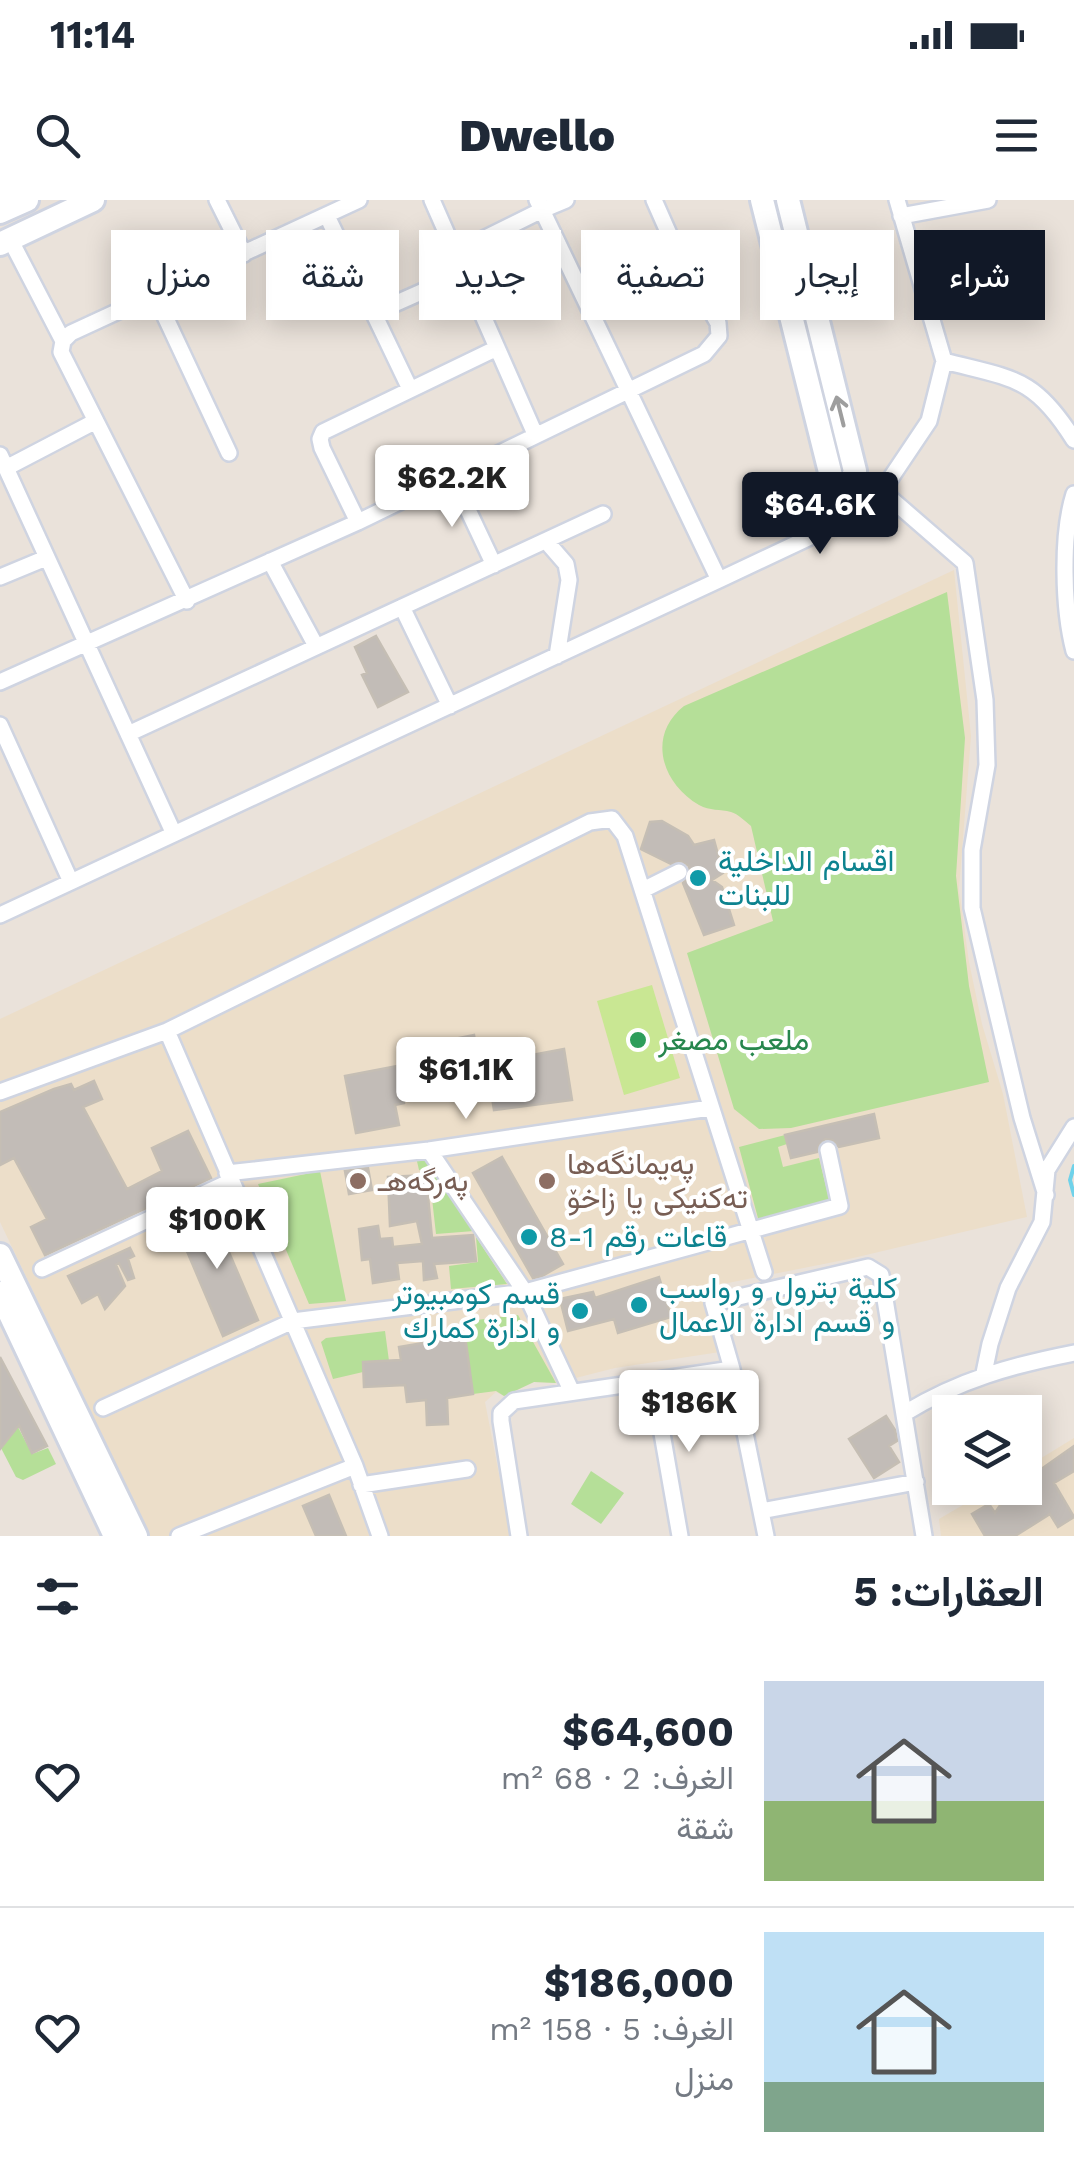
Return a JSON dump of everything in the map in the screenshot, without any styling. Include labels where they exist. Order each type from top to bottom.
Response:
[{"type":"main road","points":[[0,212],[26,200]]},
{"type":"main road","points":[[5,242],[93,200]]},
{"type":"main road","points":[[762,200],[831,476],[840,484],[851,482],[855,470],[788,200]]},
{"type":"main road","points":[[0,1255],[136,1536]]},
{"type":"main road","points":[[0,1293],[115,1536]]},
{"type":"street","points":[[217,200],[232,230]]},
{"type":"street","points":[[246,253],[359,200]]},
{"type":"street","points":[[432,200],[445,230]]},
{"type":"street","points":[[496,230],[540,205],[566,200]]},
{"type":"street","points":[[0,682],[358,522],[704,354],[720,336],[718,323],[677,252],[654,200]]},
{"type":"street","points":[[0,915],[823,531],[882,490],[929,422],[944,361],[899,208],[988,200]]},
{"type":"street","points":[[540,205],[719,580]]},
{"type":"street","points":[[327,216],[334,230]]},
{"type":"street","points":[[5,242],[63,341]]},
{"type":"street","points":[[111,315],[70,333],[61,352],[186,601]]},
{"type":"street","points":[[167,320],[229,453]]},
{"type":"street","points":[[377,320],[410,389]]},
{"type":"street","points":[[485,320],[535,434]]},
{"type":"street","points":[[358,522],[320,439],[328,428],[497,348]]},
{"type":"street","points":[[944,361],[1025,382],[1057,413],[1074,440]]},
{"type":"street","points":[[96,421],[3,461],[174,834]]},
{"type":"street","points":[[452,476],[494,565]]},
{"type":"street","points":[[840,484],[845,516]]},
{"type":"street","points":[[882,490],[965,563],[985,700],[987,765],[972,850],[972,908],[1022,1118],[1046,1196]]},
{"type":"street","points":[[1074,494],[1066,519],[1066,622],[1074,651]]},
{"type":"street","points":[[128,734],[603,514]]},
{"type":"street","points":[[546,541],[566,564],[569,580],[557,656]]},
{"type":"street","points":[[0,577],[46,558]]},
{"type":"street","points":[[270,561],[316,646]]},
{"type":"street","points":[[402,608],[450,706]]},
{"type":"street","points":[[0,725],[70,882]]},
{"type":"street","points":[[0,1092],[166,1031],[597,819],[612,820],[623,830],[764,1272]]},
{"type":"street","points":[[643,890],[679,872]]},
{"type":"street","points":[[166,1031],[355,1466],[380,1536]]},
{"type":"street","points":[[42,1269],[229,1177],[710,1108]]},
{"type":"street","points":[[984,1374],[1008,1288],[1042,1222],[1052,1158],[1074,1127]]},
{"type":"street","points":[[430,1150],[525,1292],[571,1390]]},
{"type":"street","points":[[103,1408],[293,1321],[525,1292],[840,1206],[828,1150]]},
{"type":"street","points":[[766,1536],[732,1369],[714,1304],[868,1267],[881,1275],[924,1536]]},
{"type":"street","points":[[905,1413],[984,1374],[1074,1353]]},
{"type":"street","points":[[520,1536],[501,1413],[514,1400],[732,1369]]},
{"type":"street","points":[[654,1382],[680,1536]]},
{"type":"street","points":[[179,1536],[355,1466]]},
{"type":"street","points":[[361,1486],[467,1469]]},
{"type":"street","points":[[761,1511],[916,1482]]},
{"type":"shaded area","points":[[954,570],[971,736],[959,889],[969,962],[1003,1094],[1027,1217],[723,1284],[710,1299],[720,1352],[615,1368],[556,1383],[534,1382],[504,1396],[496,1392],[485,1402],[511,1536],[150,1536],[0,1222],[0,1019]]},
{"type":"shaded area","points":[[1074,1438],[1074,1536],[941,1536],[939,1519],[963,1505],[1042,1505],[1042,1458]]},
{"type":"green space","points":[[947,592],[965,738],[956,876],[969,986],[989,1082],[791,1128],[759,1129],[734,1109],[687,953],[773,921],[751,826],[734,813],[699,805],[675,784],[663,758],[665,731],[684,706]]},
{"type":"green space","name":"ملعب مصغر","points":[[652,985],[680,1078],[624,1095],[597,1001]]},
{"type":"green space","points":[[785,1135],[787,1144],[778,1147],[783,1167],[819,1158],[830,1203],[759,1222],[739,1147]]},
{"type":"green space","points":[[429,1155],[474,1231],[436,1234],[429,1172],[419,1170],[416,1157]]},
{"type":"green space","points":[[320,1171],[346,1301],[309,1304],[258,1184]]},
{"type":"green space","points":[[476,1237],[507,1284],[451,1289],[449,1266],[478,1262]]},
{"type":"green space","points":[[518,1315],[556,1383],[534,1382],[504,1396],[496,1391],[473,1394],[465,1336],[468,1321]]},
{"type":"green space","points":[[385,1331],[389,1361],[364,1362],[363,1372],[333,1379],[321,1342],[326,1338]]},
{"type":"green space","points":[[18,1427],[32,1454],[48,1448],[56,1464],[23,1480],[16,1477],[1,1448]]},
{"type":"green space","points":[[591,1471],[624,1493],[601,1524],[571,1504]]},
{"type":"building","points":[[376,636],[408,692],[378,707],[362,675],[367,673],[355,647]]},
{"type":"building","name":"اقسام الداخلیة للبنات","points":[[662,821],[688,836],[694,845],[714,840],[723,873],[712,880],[722,887],[734,925],[704,935],[683,883],[689,877],[689,866],[681,861],[671,864],[641,849],[650,822]]},
{"type":"building","points":[[474,1035],[479,1065],[564,1049],[572,1100],[494,1110],[491,1091],[479,1093],[479,1084],[467,1086],[464,1074],[406,1086],[407,1090],[402,1092],[404,1103],[395,1105],[399,1125],[356,1133],[345,1076],[413,1063],[410,1048]]},
{"type":"building","points":[[94,1081],[102,1099],[83,1107],[127,1189],[162,1171],[152,1148],[188,1131],[211,1178],[45,1255],[31,1227],[47,1219],[14,1158],[0,1165],[0,1112],[54,1089],[71,1084],[74,1090]]},
{"type":"building","points":[[874,1114],[879,1138],[839,1147],[825,1139],[817,1152],[791,1158],[785,1135]]},
{"type":"building","name":"قاعات رقم 1-8","points":[[502,1157],[563,1264],[542,1276],[533,1278],[473,1173]]},
{"type":"building","name":"په‌رگه‌هـ","points":[[368,1168],[372,1190],[349,1194],[345,1171]]},
{"type":"building","points":[[426,1175],[432,1238],[473,1235],[476,1261],[434,1264],[437,1278],[424,1280],[423,1261],[397,1263],[399,1279],[373,1283],[370,1259],[362,1260],[359,1229],[378,1226],[380,1239],[392,1238],[393,1247],[422,1244],[417,1221],[390,1226],[388,1177]]},
{"type":"building","points":[[210,1208],[258,1320],[223,1336],[175,1223]]},
{"type":"building","points":[[130,1248],[134,1256],[128,1259],[134,1278],[128,1280],[119,1263],[116,1265],[125,1286],[105,1309],[98,1294],[82,1303],[68,1276]]},
{"type":"building","name":"كلية بترول و رواسب و قسم ادارة الاعمال","points":[[659,1277],[671,1317],[618,1333],[614,1319],[568,1331],[560,1299],[593,1292],[595,1298]]},
{"type":"building","points":[[465,1336],[473,1394],[447,1398],[448,1424],[427,1425],[426,1400],[407,1402],[405,1385],[364,1387],[363,1362],[401,1360],[399,1347]]},
{"type":"building","points":[[0,1357],[47,1446],[32,1453],[19,1425],[0,1449]]},
{"type":"building","points":[[886,1416],[897,1441],[889,1446],[899,1462],[874,1478],[849,1439]]},
{"type":"building","points":[[1074,1446],[1074,1471],[1054,1483],[1074,1517],[1058,1527],[1050,1514],[1015,1536],[985,1536],[972,1514],[987,1505],[995,1513],[1000,1505],[1042,1505],[1042,1468]]},
{"type":"building","points":[[329,1495],[346,1536],[316,1536],[303,1506]]},
{"type":"waterway","points":[[1074,1166],[1070,1180],[1074,1195]]},
{"type":"place","name":"اقسام الداخلیة للبنات","points":[[698,878]]},
{"type":"place","name":"ملعب مصغر","points":[[638,1040]]},
{"type":"place","name":"په‌رگه‌هـ","points":[[358,1181]]},
{"type":"place","name":"پەیمانگەها تەکنیکی یا زاخۆ","points":[[547,1181]]},
{"type":"place","name":"قاعات رقم 1-8","points":[[529,1237]]},
{"type":"place","name":"كلية بترول و رواسب و قسم ادارة الاعمال","points":[[639,1305]]},
{"type":"place","name":"قسم کومبیوتر و ادارة كمارك","points":[[580,1311]]}]
